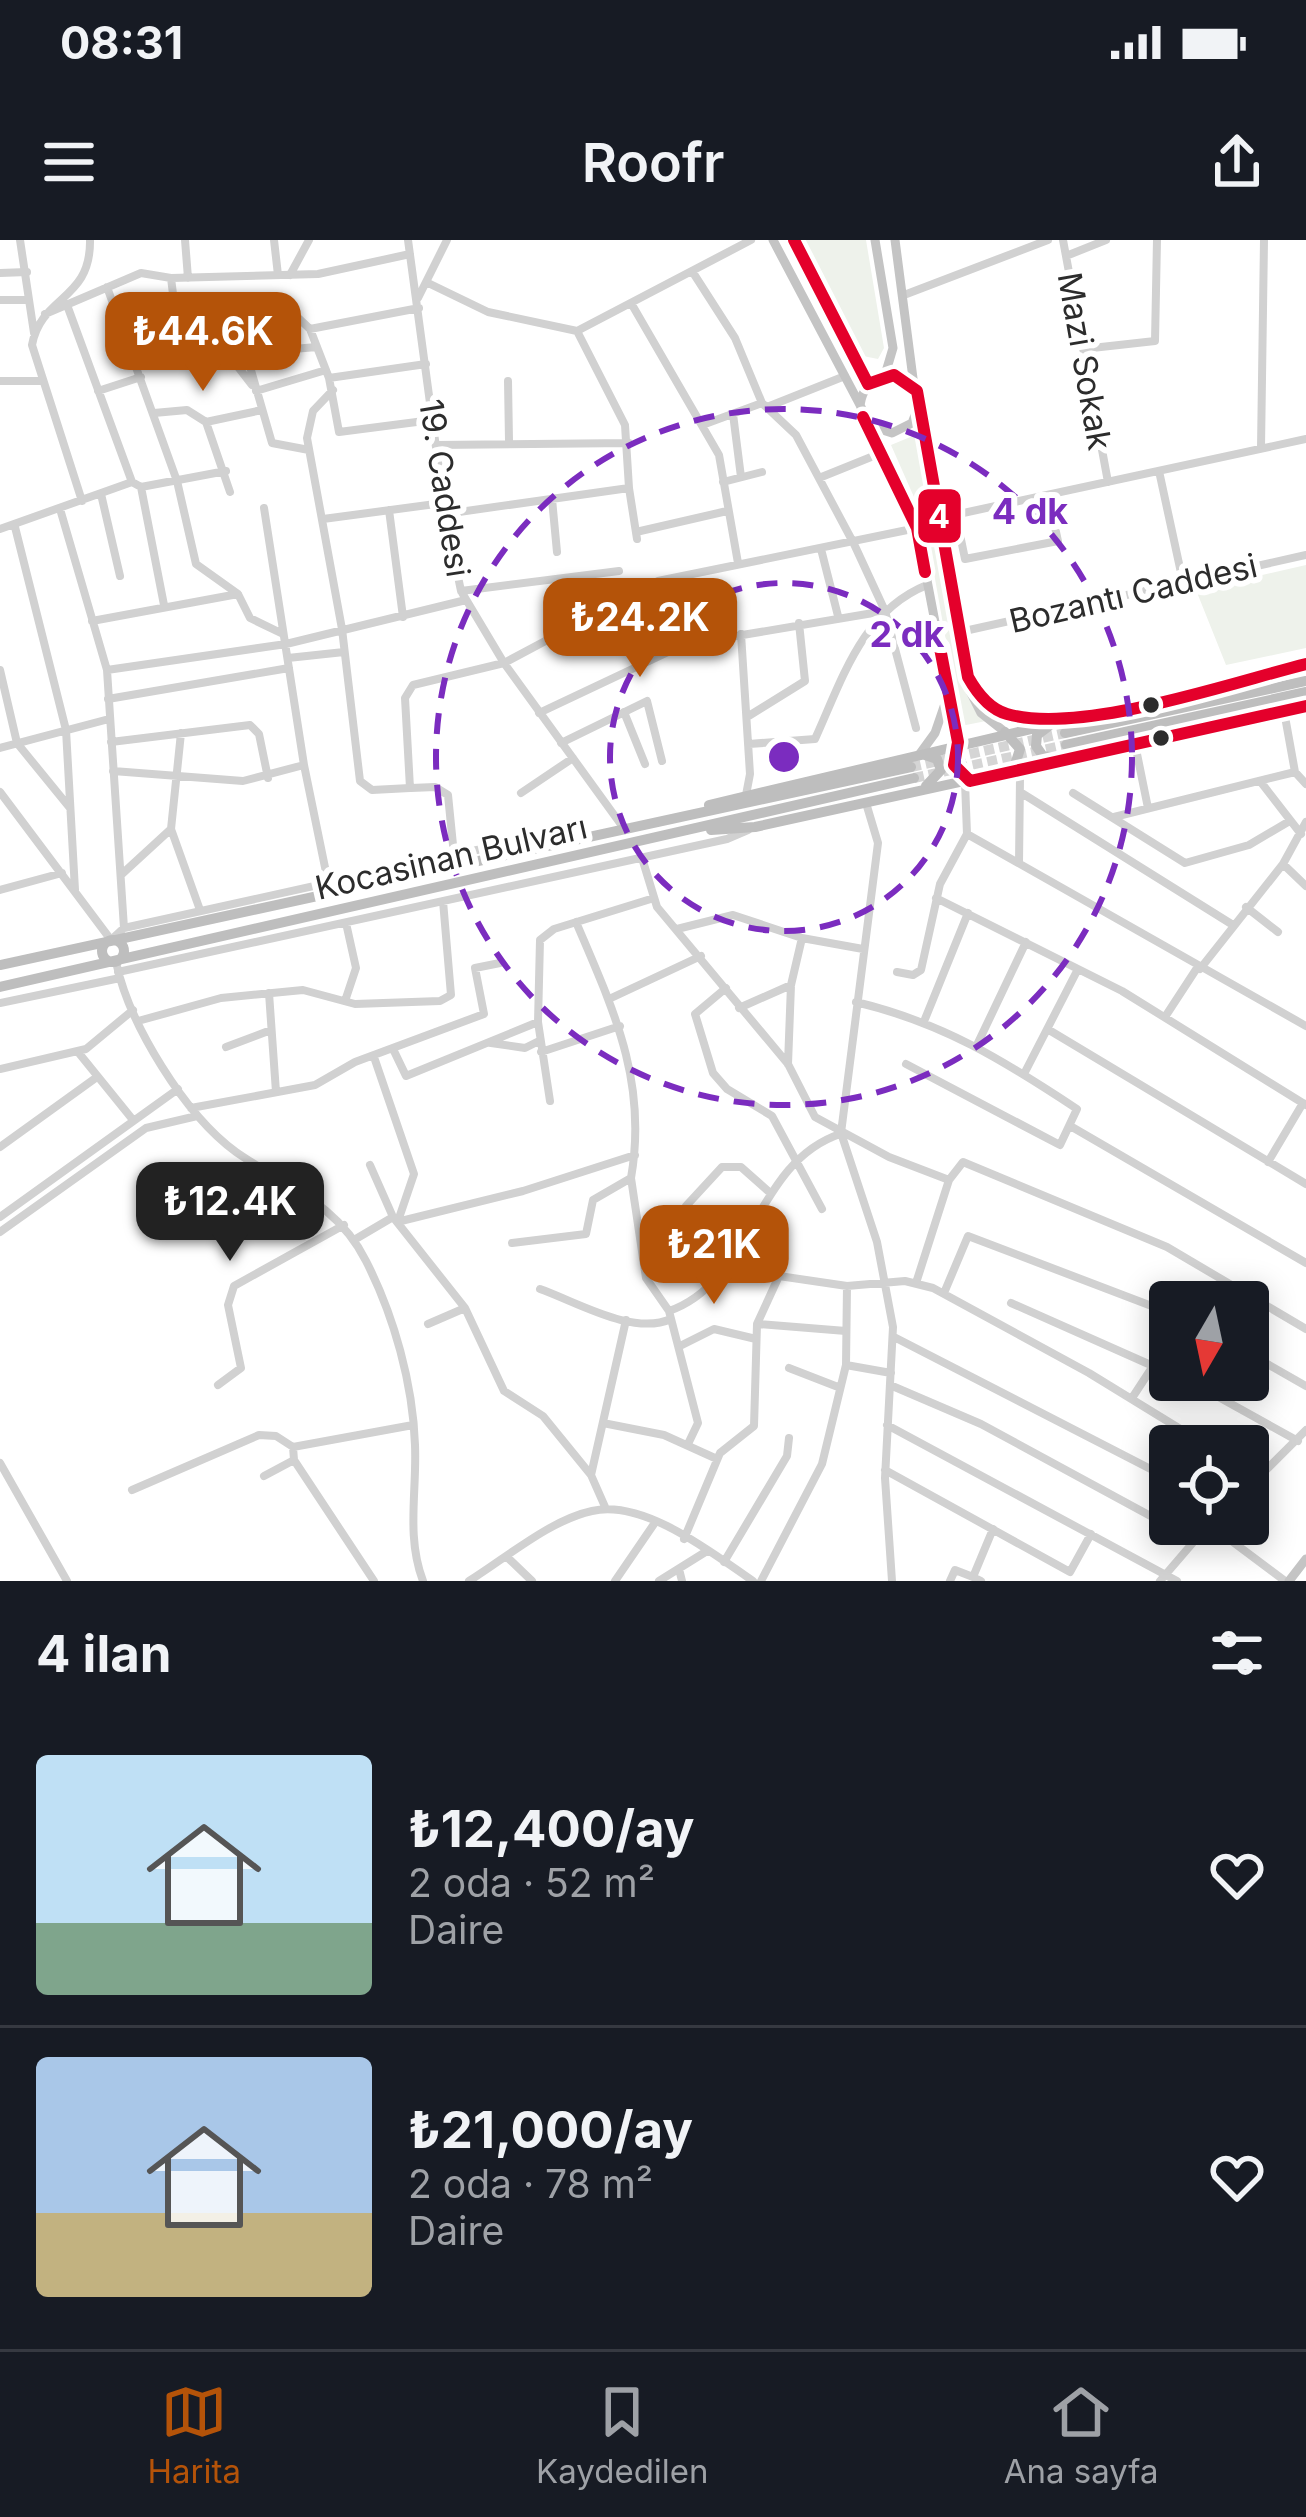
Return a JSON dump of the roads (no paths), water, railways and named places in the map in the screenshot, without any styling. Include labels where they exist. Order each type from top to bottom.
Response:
[{"type":"highway","points":[[673,826],[746,795],[1306,664]]},
{"type":"highway","points":[[1306,681],[1065,739],[1306,692]]},
{"type":"highway","points":[[673,826],[755,827],[1306,706]]},
{"type":"highway","points":[[1068,717],[1039,732],[1036,746],[1046,757],[1076,757]]},
{"type":"highway","points":[[1005,732],[1020,749],[1013,771]]},
{"type":"highway","points":[[958,742],[954,764],[967,782]]},
{"type":"highway","points":[[913,793],[937,779],[941,770],[934,757],[919,755]]},
{"type":"highway","name":"Kocasinan Bulvarı","points":[[0,987],[118,971],[673,826],[912,773]]},
{"type":"highway","name":"Kocasinan Bulvarı","points":[[0,965],[625,830],[673,826]]},
{"type":"highway","points":[[111,940],[103,954],[118,971]]},
{"type":"main road","points":[[773,240],[917,528],[958,742]]},
{"type":"main road","points":[[794,240],[868,384],[862,411],[875,429],[898,432],[912,424],[920,402]]},
{"type":"main road","points":[[875,240],[891,336],[892,360],[885,375]]},
{"type":"main road","points":[[895,240],[914,386],[968,677],[977,707],[1005,732]]},
{"type":"main road","points":[[891,336],[910,332]]},
{"type":"main road","points":[[868,384],[885,375],[900,376],[914,386]]},
{"type":"main road","points":[[968,677],[981,696],[1003,712],[1068,717]]},
{"type":"main road","points":[[919,755],[940,724],[948,692]]},
{"type":"main road","points":[[1287,1581],[1306,1559]]},
{"type":"street","points":[[20,240],[34,333],[32,351],[82,501]]},
{"type":"street","points":[[34,333],[45,314],[83,281],[90,240]]},
{"type":"street","points":[[185,240],[188,278]]},
{"type":"street","points":[[274,240],[278,275]]},
{"type":"street","points":[[290,275],[309,240]]},
{"type":"street","name":"19. Caddesi","points":[[408,240],[443,503],[464,596],[504,663],[625,830]]},
{"type":"street","points":[[310,329],[418,304],[447,240]]},
{"type":"street","points":[[426,282],[497,315],[577,332],[752,240]]},
{"type":"street","points":[[904,295],[1048,240]]},
{"type":"street","name":"Mazi Sokak","points":[[1063,240],[1108,482]]},
{"type":"street","points":[[1066,256],[1106,240]]},
{"type":"street","points":[[1083,349],[1155,341],[1157,240]]},
{"type":"street","points":[[1261,448],[1264,240]]},
{"type":"street","points":[[45,314],[141,273],[171,278],[290,275],[410,254]]},
{"type":"street","points":[[692,271],[735,338],[764,405],[796,435],[854,544],[885,611],[916,728]]},
{"type":"street","points":[[0,273],[27,272]]},
{"type":"street","points":[[171,278],[180,350],[217,348],[231,356],[256,391]]},
{"type":"street","points":[[107,287],[177,481],[196,564],[238,594],[250,618],[285,639]]},
{"type":"street","points":[[0,300],[28,300]]},
{"type":"street","points":[[631,303],[705,424],[723,482],[738,563]]},
{"type":"street","points":[[67,305],[137,484],[164,605]]},
{"type":"street","points":[[231,356],[243,334],[282,314],[295,315],[310,329],[328,374],[339,432],[432,420]]},
{"type":"street","points":[[577,332],[629,442],[628,488],[636,536],[727,511]]},
{"type":"street","points":[[243,334],[272,443],[309,449]]},
{"type":"street","points":[[246,353],[317,347]]},
{"type":"street","points":[[256,391],[328,374],[426,364]]},
{"type":"street","points":[[705,424],[845,376]]},
{"type":"street","points":[[98,391],[141,377]]},
{"type":"street","points":[[0,381],[42,381]]},
{"type":"street","points":[[508,381],[509,442]]},
{"type":"street","points":[[333,390],[310,418],[309,449],[342,629],[360,781],[373,790],[436,787],[448,795],[454,855]]},
{"type":"street","points":[[154,413],[187,410],[206,422],[230,492]]},
{"type":"street","points":[[206,422],[262,410]]},
{"type":"street","points":[[733,413],[740,477]]},
{"type":"street","points":[[940,518],[1306,439]]},
{"type":"street","points":[[436,445],[629,442]]},
{"type":"street","points":[[819,478],[881,453]]},
{"type":"street","points":[[0,530],[137,484],[226,471]]},
{"type":"street","points":[[1159,471],[1183,582]]},
{"type":"street","points":[[723,482],[762,472]]},
{"type":"street","points":[[445,514],[628,488]]},
{"type":"street","points":[[100,494],[120,576]]},
{"type":"street","points":[[956,515],[965,560],[1058,541],[1048,495]]},
{"type":"street","points":[[551,499],[557,551]]},
{"type":"street","points":[[323,519],[443,503]]},
{"type":"street","points":[[264,508],[304,765],[328,882]]},
{"type":"street","points":[[60,509],[107,670],[124,928]]},
{"type":"street","points":[[389,510],[403,617]]},
{"type":"street","points":[[15,527],[66,730],[75,890]]},
{"type":"street","points":[[410,788],[406,690],[504,663],[658,580],[917,528]]},
{"type":"street","points":[[821,549],[838,616]]},
{"type":"street","name":"Bozantı Caddesi","points":[[961,632],[1306,555]]},
{"type":"street","points":[[107,670],[403,617],[464,596],[619,571]]},
{"type":"street","points":[[559,582],[576,623]]},
{"type":"street","points":[[749,744],[814,739],[862,638],[885,611],[928,585]]},
{"type":"street","points":[[92,621],[238,594]]},
{"type":"street","points":[[539,713],[683,645],[885,611]]},
{"type":"street","points":[[747,717],[805,681],[799,623]]},
{"type":"street","points":[[741,634],[750,774],[746,795]]},
{"type":"street","points":[[108,699],[344,652]]},
{"type":"street","points":[[0,670],[17,743],[71,809]]},
{"type":"street","points":[[561,743],[647,701],[662,760]]},
{"type":"street","points":[[1284,711],[1295,772],[1306,784]]},
{"type":"street","points":[[624,712],[645,764]]},
{"type":"street","points":[[0,748],[109,718]]},
{"type":"street","points":[[111,742],[253,726],[268,778]]},
{"type":"street","points":[[181,733],[171,829],[200,910]]},
{"type":"street","points":[[1135,744],[1148,808]]},
{"type":"street","points":[[521,793],[573,758]]},
{"type":"street","points":[[112,771],[268,778],[304,765]]},
{"type":"street","points":[[1013,771],[1020,778],[1019,865]]},
{"type":"street","points":[[1112,817],[1295,772]]},
{"type":"street","points":[[750,774],[761,792]]},
{"type":"street","points":[[1260,781],[1300,833]]},
{"type":"street","points":[[897,972],[914,975],[921,970],[936,898],[967,834],[967,782]]},
{"type":"street","points":[[0,792],[111,940],[124,928],[504,844],[531,850]]},
{"type":"street","points":[[1020,792],[1232,925]]},
{"type":"street","points":[[1072,793],[1185,862],[1249,845],[1288,821]]},
{"type":"street","points":[[866,803],[878,842],[842,1133],[886,1281],[893,1337],[885,1470],[892,1581]]},
{"type":"street","points":[[1165,1017],[1283,864],[1306,822]]},
{"type":"street","points":[[0,1003],[118,971],[727,839],[755,827]]},
{"type":"street","points":[[122,874],[171,829]]},
{"type":"street","points":[[967,834],[1198,969],[1306,1026]]},
{"type":"street","points":[[641,858],[654,898],[788,1064],[809,1110],[842,1133],[949,1180]]},
{"type":"street","points":[[1283,864],[1306,886]]},
{"type":"street","points":[[0,890],[62,873]]},
{"type":"street","points":[[550,1101],[539,1039],[538,945],[550,931],[654,898]]},
{"type":"street","points":[[936,898],[1165,1017],[1304,1104],[1268,1162]]},
{"type":"street","points":[[138,1021],[221,998],[303,990],[345,1001],[429,1003],[451,995],[443,901]]},
{"type":"street","points":[[1246,907],[1278,932]]},
{"type":"street","points":[[925,1019],[968,914]]},
{"type":"street","points":[[677,928],[734,916],[802,938],[863,949]]},
{"type":"street","points":[[576,922],[632,1067],[635,1155],[631,1178],[646,1278],[670,1315],[698,1423],[688,1444]]},
{"type":"street","points":[[345,1001],[356,968],[346,923]]},
{"type":"street","points":[[788,1064],[791,985],[802,938]]},
{"type":"street","points":[[976,1047],[1026,942]]},
{"type":"street","points":[[609,999],[700,956]]},
{"type":"street","points":[[0,1232],[146,1128],[194,1112],[315,1085],[484,1014],[476,968],[500,963]]},
{"type":"street","points":[[1024,1074],[1078,969]]},
{"type":"street","points":[[118,971],[138,1021],[194,1112],[239,1154],[326,1205],[354,1240],[385,1307],[413,1425],[412,1531],[423,1581]]},
{"type":"street","points":[[739,1008],[791,985]]},
{"type":"street","points":[[726,988],[695,1014],[713,1073],[727,1089],[772,1116],[822,1209]]},
{"type":"street","points":[[269,993],[276,1092]]},
{"type":"street","points":[[856,1002],[925,1019],[1024,1074],[1077,1108],[1072,1127],[1060,1145],[906,1064]]},
{"type":"street","points":[[0,1069],[78,1052],[111,1034],[133,1010]]},
{"type":"street","points":[[394,1051],[406,1076],[538,1022]]},
{"type":"street","points":[[541,1052],[620,1026]]},
{"type":"street","points":[[226,1047],[272,1030]]},
{"type":"street","points":[[1049,1030],[1306,1184]]},
{"type":"street","points":[[491,1043],[525,1048],[539,1039]]},
{"type":"street","points":[[78,1052],[133,1120]]},
{"type":"street","points":[[374,1057],[414,1174],[395,1220]]},
{"type":"street","points":[[0,1147],[97,1077]]},
{"type":"street","points":[[0,1217],[178,1088]]},
{"type":"street","points":[[1072,1127],[1306,1263]]},
{"type":"street","points":[[540,1289],[626,1320],[651,1324],[670,1315],[697,1301],[751,1231],[768,1191],[797,1162],[842,1133]]},
{"type":"street","points":[[354,1240],[395,1220],[523,1191],[635,1155]]},
{"type":"street","points":[[916,1283],[949,1180],[963,1162],[1167,1247],[1306,1329]]},
{"type":"street","points":[[370,1166],[395,1220],[465,1308],[504,1391],[543,1416],[590,1475],[606,1509]]},
{"type":"street","points":[[682,1244],[686,1206],[722,1167],[741,1166],[768,1191]]},
{"type":"street","points":[[512,1243],[586,1234],[593,1200],[631,1178]]},
{"type":"street","points":[[218,1385],[241,1368],[228,1305],[235,1286],[344,1225]]},
{"type":"street","points":[[944,1293],[968,1236],[1149,1302]]},
{"type":"street","points":[[684,1539],[717,1460],[730,1442],[754,1426],[757,1324],[779,1276],[847,1286],[916,1283],[944,1293],[1175,1425]]},
{"type":"street","points":[[469,1581],[576,1516],[606,1509],[655,1524],[757,1581],[823,1464],[846,1365],[847,1286]]},
{"type":"street","points":[[1011,1303],[1149,1364]]},
{"type":"street","points":[[428,1324],[465,1308]]},
{"type":"street","points":[[590,1475],[626,1320]]},
{"type":"street","points":[[757,1324],[846,1331]]},
{"type":"street","points":[[680,1346],[713,1329],[756,1339]]},
{"type":"street","points":[[893,1337],[1149,1468]]},
{"type":"street","points":[[846,1365],[891,1373]]},
{"type":"street","points":[[1269,1365],[1306,1385]]},
{"type":"street","points":[[789,1368],[838,1387]]},
{"type":"street","points":[[1132,1398],[1149,1372]]},
{"type":"street","points":[[890,1385],[981,1424],[1149,1515]]},
{"type":"street","points":[[1226,1401],[1298,1441]]},
{"type":"street","points":[[603,1423],[688,1444],[717,1460]]},
{"type":"street","points":[[132,1490],[260,1435],[276,1436],[293,1448],[413,1425]]},
{"type":"street","points":[[887,1425],[1177,1581]]},
{"type":"street","points":[[1269,1464],[1306,1430]]},
{"type":"street","points":[[724,1562],[788,1456],[789,1438]]},
{"type":"street","points":[[293,1448],[294,1460],[374,1581]]},
{"type":"street","points":[[264,1476],[294,1460]]},
{"type":"street","points":[[0,1463],[67,1581]]},
{"type":"street","points":[[885,1470],[1070,1572],[1091,1534]]},
{"type":"street","points":[[615,1581],[655,1524]]},
{"type":"street","points":[[950,1581],[955,1570],[977,1579],[993,1529]]},
{"type":"street","points":[[1162,1577],[1188,1545]]},
{"type":"street","points":[[1238,1545],[1287,1581]]},
{"type":"street","points":[[659,1581],[707,1551]]},
{"type":"street","points":[[507,1557],[532,1581]]},
{"type":"street","points":[[679,1569],[682,1581]]},
{"type":"tunnel","points":[[911,767],[1065,733]]},
{"type":"tunnel","points":[[914,778],[1066,745]]}]
